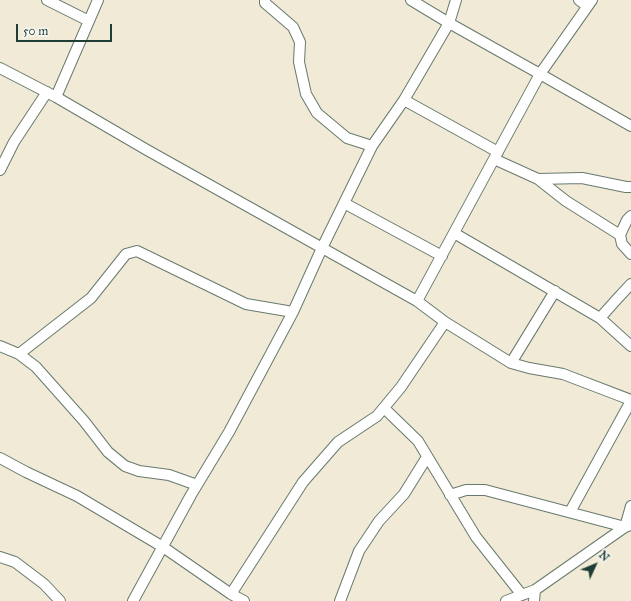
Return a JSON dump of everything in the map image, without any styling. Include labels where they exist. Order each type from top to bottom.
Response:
[{"type":"street","points":[[47,0],[89,22]]},
{"type":"street","points":[[56,97],[98,0]]},
{"type":"street","points":[[265,0],[266,3],[293,27],[300,42],[300,62],[306,94],[317,113],[347,138],[372,146]]},
{"type":"street","points":[[411,0],[631,126]]},
{"type":"street","points":[[133,601],[162,547],[229,432],[293,312],[322,248],[372,146],[404,100],[449,23],[456,0]]},
{"type":"street","points":[[417,301],[540,74],[586,2]]},
{"type":"street","points":[[0,68],[56,97],[147,150],[417,301],[445,322],[511,363],[563,374],[631,401],[570,512]]},
{"type":"street","points":[[0,170],[14,142],[47,92]]},
{"type":"street","points":[[404,100],[496,156],[538,179],[566,201],[620,235]]},
{"type":"street","points":[[538,179],[582,178],[631,187]]},
{"type":"street","points":[[344,203],[442,256]]},
{"type":"street","points":[[631,216],[620,235],[622,244],[631,254]]},
{"type":"street","points":[[454,233],[600,318],[631,346]]},
{"type":"street","points":[[19,354],[92,298],[126,254],[137,250],[246,304],[293,312]]},
{"type":"street","points":[[600,318],[631,284]]},
{"type":"street","points":[[511,363],[555,292]]},
{"type":"street","points":[[231,594],[304,482],[338,442],[377,416],[401,387],[445,322]]},
{"type":"street","points":[[0,346],[19,354],[36,367],[84,421],[108,452],[125,466],[139,471],[170,475],[198,485]]},
{"type":"street","points":[[384,408],[418,441],[476,537],[522,595]]},
{"type":"street","points":[[340,601],[360,551],[379,521],[404,494],[427,457]]},
{"type":"street","points":[[0,458],[77,496],[162,547],[231,594],[244,601]]},
{"type":"street","points":[[450,495],[466,490],[485,490],[628,526]]},
{"type":"street","points":[[506,601],[536,590],[628,526],[631,506]]},
{"type":"street","points":[[0,557],[15,562],[44,584],[60,601]]},
{"type":"street","points":[[534,601],[536,590]]}]
